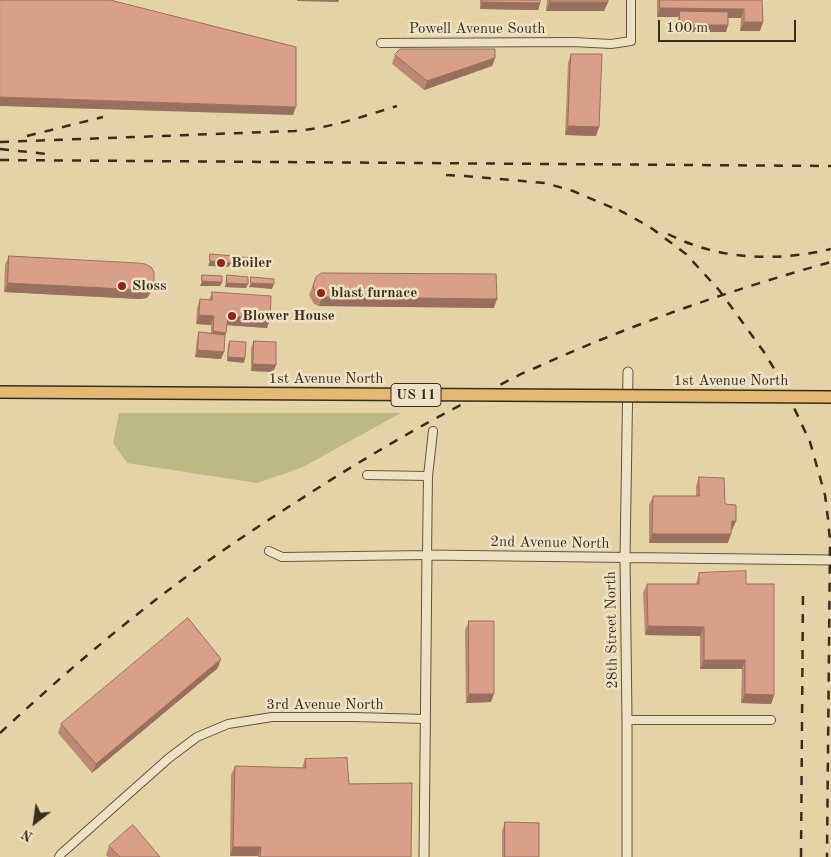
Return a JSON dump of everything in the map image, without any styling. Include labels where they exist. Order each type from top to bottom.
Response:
[{"type":"main road","name":"1st Avenue North","points":[[0,392],[831,397]]},
{"type":"street","name":"Powell Avenue South","points":[[381,43],[573,42],[611,44],[631,41],[631,0]]},
{"type":"street","name":"28th Street North","points":[[627,857],[624,557],[628,372]]},
{"type":"street","points":[[424,857],[428,476],[433,431]]},
{"type":"street","points":[[367,475],[428,476]]},
{"type":"street","name":"2nd Avenue North","points":[[269,551],[282,557],[427,555],[831,560]]},
{"type":"street","name":"3rd Avenue North","points":[[59,857],[169,758],[197,737],[228,724],[272,717],[426,719]]},
{"type":"street","points":[[627,720],[771,720]]},
{"type":"shaded area","points":[[119,413],[401,413],[301,468],[257,483],[127,463],[113,443]]},
{"type":"building","points":[[0,0],[110,0],[296,47],[296,107],[0,97]]},
{"type":"building","points":[[482,0],[540,0],[540,3],[482,2]]},
{"type":"building","points":[[550,0],[608,0],[608,2],[550,2]]},
{"type":"building","points":[[660,0],[762,0],[763,22],[744,22],[744,9],[660,8]]},
{"type":"building","points":[[680,11],[728,12],[728,25],[680,25]]},
{"type":"building","points":[[400,49],[495,49],[495,58],[427,81],[395,55]]},
{"type":"building","points":[[571,54],[602,54],[599,127],[568,126]]},
{"type":"building","points":[[210,254],[235,256],[234,263],[210,261]]},
{"type":"building","points":[[9,256],[145,264],[151,267],[154,272],[154,283],[150,289],[142,290],[8,283]]},
{"type":"building","points":[[237,257],[261,258],[261,265],[237,263]]},
{"type":"building","points":[[322,273],[496,274],[497,299],[322,297],[317,295],[313,286],[316,277]]},
{"type":"building","points":[[202,275],[222,276],[222,282],[202,281]]},
{"type":"building","points":[[227,275],[248,277],[248,284],[227,283]]},
{"type":"building","points":[[251,277],[274,279],[274,284],[251,283]]},
{"type":"building","name":"Blower House","points":[[212,292],[271,296],[270,319],[228,316],[226,333],[213,331],[214,316],[199,315],[200,299],[212,300]]},
{"type":"building","points":[[199,332],[225,335],[224,352],[198,350]]},
{"type":"building","points":[[230,341],[246,342],[245,358],[228,357]]},
{"type":"building","points":[[254,341],[276,342],[276,365],[253,364]]},
{"type":"building","points":[[699,477],[724,478],[725,504],[736,505],[736,521],[732,521],[731,534],[652,534],[653,496],[699,496]]},
{"type":"building","points":[[746,571],[746,584],[774,584],[774,695],[745,694],[745,660],[704,660],[704,627],[648,626],[647,584],[699,584],[699,573]]},
{"type":"building","points":[[188,618],[221,659],[96,764],[61,724]]},
{"type":"building","points":[[469,621],[494,621],[494,694],[469,694]]},
{"type":"building","points":[[347,758],[349,784],[412,783],[411,857],[260,857],[261,847],[233,847],[235,766],[306,768],[305,759]]},
{"type":"building","points":[[505,822],[539,823],[539,857],[505,857]]},
{"type":"building","points":[[133,825],[160,857],[120,857],[109,846]]},
{"type":"railway","points":[[0,142],[295,131],[360,118],[397,106]]},
{"type":"railway","points":[[27,136],[103,117]]},
{"type":"railway","points":[[0,149],[47,154]]},
{"type":"railway","points":[[0,160],[831,166]]},
{"type":"railway","points":[[446,175],[545,183],[573,191],[625,213]]},
{"type":"railway","points":[[619,210],[650,227],[686,254],[719,290],[764,352],[782,382],[810,442],[825,495],[830,541],[827,857]]},
{"type":"railway","points":[[668,234],[687,243],[707,249],[727,254],[748,256],[789,256],[831,249]]},
{"type":"railway","points":[[0,733],[109,637],[195,570],[318,488],[417,429],[520,374],[607,337],[681,309],[831,262]]},
{"type":"railway","points":[[801,857],[803,591]]},
{"type":"place","name":"Boiler","points":[[221,263]]},
{"type":"place","name":"Sloss","points":[[122,286]]},
{"type":"place","name":"blast furnace","points":[[321,293]]},
{"type":"place","name":"Blower House","points":[[232,316]]}]
